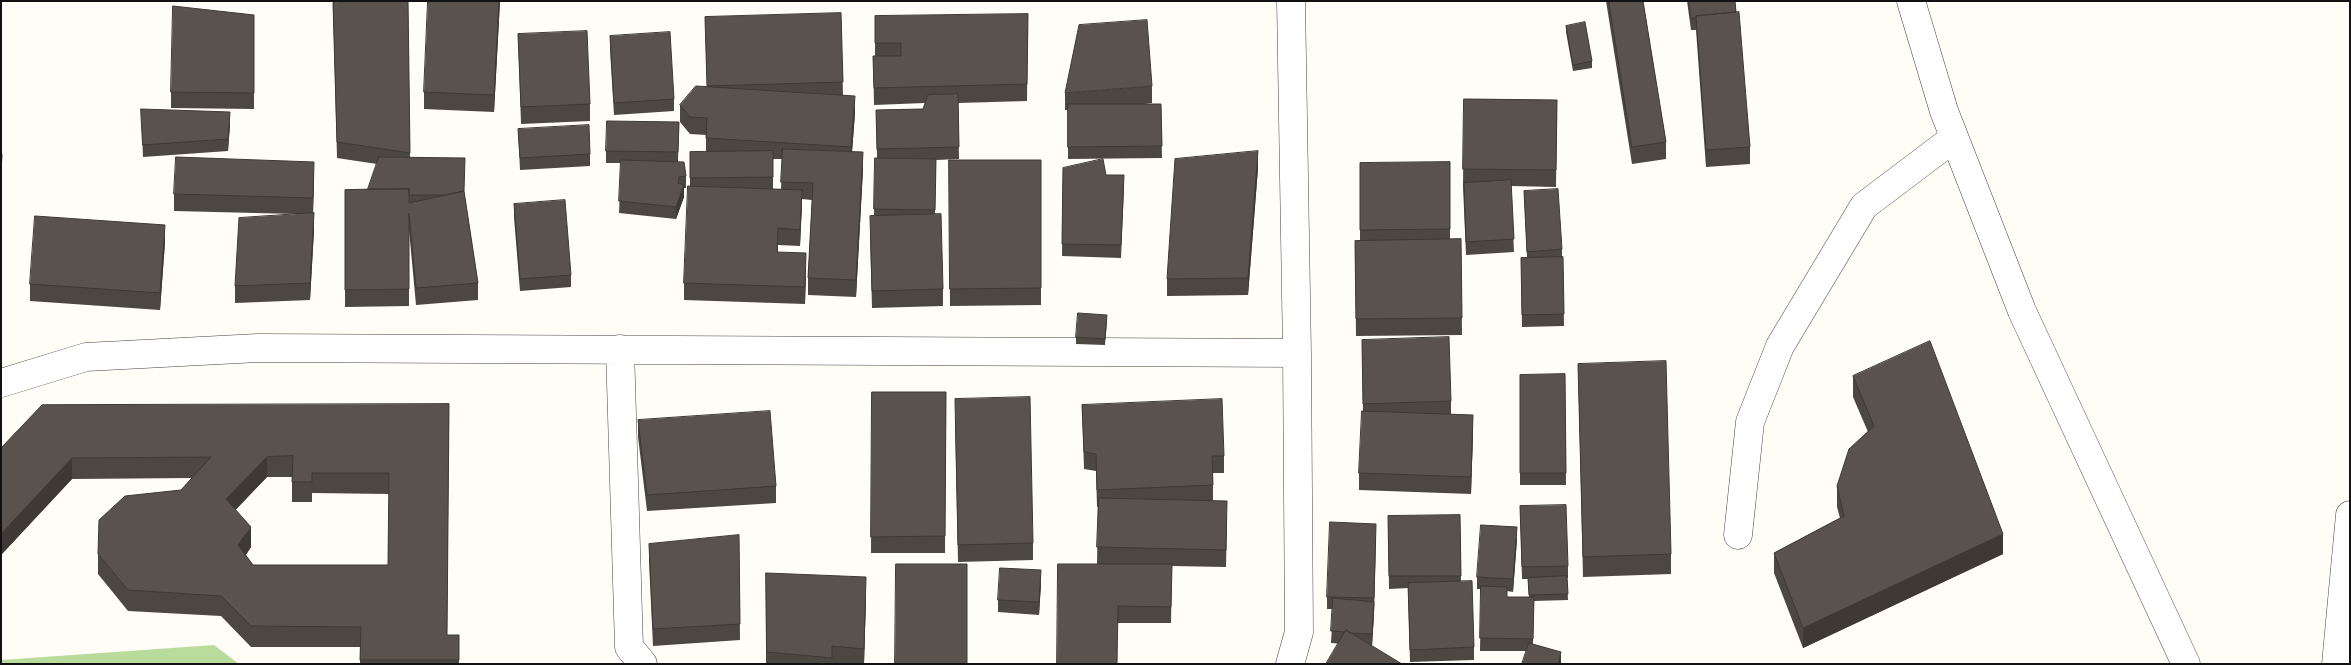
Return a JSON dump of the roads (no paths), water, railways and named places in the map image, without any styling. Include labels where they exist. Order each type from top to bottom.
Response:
[{"type":"street","points":[[1290,664],[1299,632],[1297,353],[1291,1]]},
{"type":"street","points":[[1911,1],[1954,138],[2022,312],[2186,664]]},
{"type":"street","points":[[1738,535],[1750,422],[1780,346],[1864,206],[1954,138]]},
{"type":"street","points":[[1,383],[86,357],[258,348],[1297,353]]},
{"type":"street","points":[[620,349],[629,647],[643,664]]},
{"type":"street","points":[[2336,664],[2350,515]]}]
